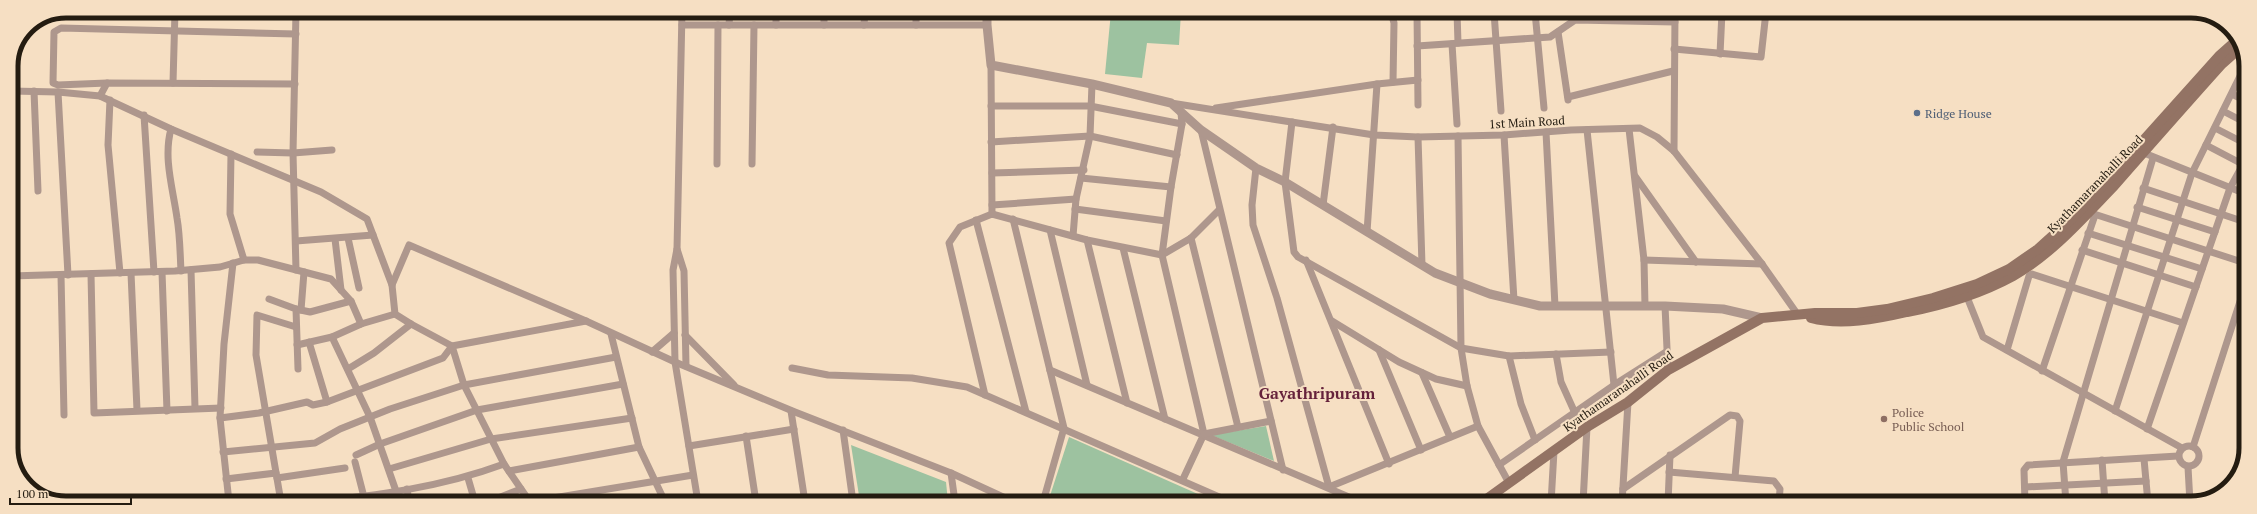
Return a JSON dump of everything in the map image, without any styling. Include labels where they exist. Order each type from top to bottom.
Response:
[{"type":"main road","name":"Kyathamaranahalli Road","points":[[1490,496],[1587,427],[1628,402],[1668,370],[1762,318],[1800,315],[1816,319],[1860,320],[1937,306],[2009,269],[2038,249],[2073,217],[2219,56],[2233,43]]},
{"type":"main road","name":"Kyathamaranahalli Road","points":[[1965,292],[2012,276],[2042,256],[2092,214],[2222,64],[2236,51]]},
{"type":"street","points":[[173,83],[175,18]]},
{"type":"street","points":[[296,18],[293,180],[296,241],[300,271],[296,327],[298,369]]},
{"type":"street","points":[[682,18],[677,249],[673,270],[674,333],[675,362],[697,496]]},
{"type":"street","points":[[729,25],[730,18]]},
{"type":"street","points":[[776,18],[776,25]]},
{"type":"street","points":[[824,18],[824,25]]},
{"type":"street","points":[[864,18],[864,25]]},
{"type":"street","points":[[916,18],[916,25]]},
{"type":"street","points":[[987,18],[991,65],[992,214]]},
{"type":"street","points":[[1392,82],[1394,23],[1393,18]]},
{"type":"street","points":[[1417,18],[1418,105]]},
{"type":"street","points":[[1457,18],[1455,44],[1457,124]]},
{"type":"street","points":[[1494,18],[1501,111]]},
{"type":"street","points":[[1535,18],[1544,108]]},
{"type":"street","points":[[1417,46],[1550,37],[1558,32],[1573,18]]},
{"type":"street","points":[[1637,18],[1675,22]]},
{"type":"street","points":[[1674,150],[1675,18]]},
{"type":"street","points":[[1720,54],[1722,18]]},
{"type":"street","points":[[1674,49],[1761,57],[1765,18]]},
{"type":"street","points":[[682,25],[987,25]]},
{"type":"street","points":[[717,164],[718,25]]},
{"type":"street","points":[[752,164],[754,25]]},
{"type":"street","points":[[295,84],[173,83],[58,85],[53,83],[54,32],[61,28],[174,29],[296,34]]},
{"type":"street","points":[[1558,32],[1568,98],[1674,71]]},
{"type":"street","points":[[991,65],[1092,84],[1171,103],[1201,130],[1256,168],[1285,182],[1435,273],[1490,294],[1540,306],[1665,306],[1723,309],[1762,318]]},
{"type":"street","points":[[1208,109],[1377,84],[1418,80]]},
{"type":"street","points":[[100,96],[107,84]]},
{"type":"street","points":[[1073,236],[1076,199],[1084,170],[1090,136],[1092,84]]},
{"type":"street","points":[[1367,232],[1377,84]]},
{"type":"street","points":[[2115,410],[2192,173],[2223,111],[2239,84]]},
{"type":"street","points":[[18,91],[58,92],[100,96],[144,115],[171,129],[321,192],[367,219],[392,285],[395,314]]},
{"type":"street","points":[[34,91],[38,191]]},
{"type":"street","points":[[58,92],[64,275],[64,415]]},
{"type":"street","points":[[2232,94],[2239,98]]},
{"type":"street","points":[[110,100],[108,145],[120,273]]},
{"type":"street","name":"1st Main Road","points":[[1171,103],[1333,127],[1374,135],[1418,137],[1504,135],[1640,128],[1657,137],[1674,150],[1800,315]]},
{"type":"street","points":[[991,106],[1090,106],[1182,124]]},
{"type":"street","points":[[2223,111],[2239,119]]},
{"type":"street","points":[[1181,113],[1182,124],[1171,186],[1162,255],[1204,434],[1184,479]]},
{"type":"street","points":[[144,115],[158,272],[167,411]]},
{"type":"street","points":[[1292,122],[1285,182],[1294,252],[1298,257],[1462,348],[1509,356],[1611,352]]},
{"type":"street","points":[[1322,205],[1333,127]]},
{"type":"street","points":[[2215,128],[2239,140]]},
{"type":"street","points":[[171,129],[168,139],[169,165],[178,221],[181,271]]},
{"type":"street","points":[[1629,129],[1644,260],[1645,306]]},
{"type":"street","points":[[1201,130],[1219,210],[1283,470]]},
{"type":"street","points":[[1587,130],[1614,385]]},
{"type":"street","points":[[1546,132],[1555,306]]},
{"type":"street","points":[[1504,135],[1514,300]]},
{"type":"street","points":[[992,142],[1090,136],[1177,155]]},
{"type":"street","points":[[1458,136],[1459,282],[1462,348],[1467,386],[1478,426],[1509,482]]},
{"type":"street","points":[[1418,137],[1422,265]]},
{"type":"street","points":[[2206,145],[2239,160]]},
{"type":"street","points":[[257,152],[293,153],[332,150]]},
{"type":"street","points":[[2144,153],[2153,158],[2239,191]]},
{"type":"street","points":[[231,154],[230,214],[244,260]]},
{"type":"street","points":[[2065,496],[2063,462],[2137,207],[2153,158]]},
{"type":"street","points":[[1256,168],[1252,205],[1253,225],[1277,298],[1329,487]]},
{"type":"street","points":[[992,173],[1084,170]]},
{"type":"street","points":[[2147,429],[2221,213],[2230,188],[2239,173]]},
{"type":"street","points":[[1635,176],[1696,262]]},
{"type":"street","points":[[1081,178],[1171,186]]},
{"type":"street","points":[[2143,188],[2239,219]]},
{"type":"street","points":[[992,205],[1076,199]]},
{"type":"street","points":[[2137,207],[2215,232]]},
{"type":"street","points":[[1075,209],[1166,221]]},
{"type":"street","points":[[985,395],[949,243],[960,227],[992,214],[1087,240],[1162,255],[1191,238],[1219,210]]},
{"type":"street","points":[[2042,370],[2088,232],[2092,214],[2239,261]]},
{"type":"street","points":[[1013,219],[1064,428],[1045,496]]},
{"type":"street","points":[[976,220],[1026,412]]},
{"type":"street","points":[[1050,230],[1087,385]]},
{"type":"street","points":[[2088,232],[2202,269]]},
{"type":"street","points":[[296,241],[373,236]]},
{"type":"street","points":[[348,238],[359,288]]},
{"type":"street","points":[[1191,238],[1238,427]]},
{"type":"street","points":[[334,239],[342,291]]},
{"type":"street","points":[[1087,240],[1127,403]]},
{"type":"street","points":[[392,285],[409,245],[586,321],[611,334],[675,362],[791,411],[844,430],[951,473],[1001,496]]},
{"type":"street","points":[[1123,248],[1165,419]]},
{"type":"street","points":[[677,249],[684,271],[686,366]]},
{"type":"street","points":[[2082,250],[2196,287]]},
{"type":"street","points":[[18,276],[181,271],[244,260],[258,260],[331,279],[351,301],[361,324]]},
{"type":"street","points":[[1305,260],[1332,320],[1389,464]]},
{"type":"street","points":[[1644,260],[1762,264]]},
{"type":"street","points":[[228,496],[220,418],[224,344],[233,263]]},
{"type":"street","points":[[191,270],[195,408]]},
{"type":"street","points":[[132,273],[137,410]]},
{"type":"street","points":[[91,274],[94,412],[137,410],[167,411],[195,408],[221,408]]},
{"type":"street","points":[[2007,350],[2030,275],[2184,323]]},
{"type":"street","points":[[1965,292],[1983,337],[2182,448]]},
{"type":"street","points":[[269,299],[310,312],[351,301]]},
{"type":"street","points":[[2193,447],[2239,305]]},
{"type":"street","points":[[1665,306],[1668,370]]},
{"type":"street","points":[[297,345],[332,338],[361,324],[395,314],[452,346],[586,321]]},
{"type":"street","points":[[280,496],[256,355],[257,315],[296,327]]},
{"type":"street","points":[[1332,320],[1399,362],[1436,379],[1467,386]]},
{"type":"street","points":[[348,369],[374,353],[411,324]]},
{"type":"street","points":[[652,352],[674,333]]},
{"type":"street","points":[[611,334],[639,448],[662,496]]},
{"type":"street","points":[[685,335],[738,388]]},
{"type":"street","points":[[332,338],[359,391],[370,417],[396,491]]},
{"type":"street","points":[[309,342],[327,402]]},
{"type":"street","points":[[220,418],[265,412],[307,402],[314,405],[327,402],[443,358],[452,346]]},
{"type":"street","points":[[452,346],[464,385],[504,464],[525,496]]},
{"type":"street","points":[[1379,350],[1421,450]]},
{"type":"street","points":[[1499,465],[1614,385],[1666,352]]},
{"type":"street","points":[[1556,354],[1561,382],[1574,413]]},
{"type":"street","points":[[1509,356],[1522,404],[1535,440]]},
{"type":"street","points":[[223,452],[315,443],[340,429],[370,417],[464,385],[616,357]]},
{"type":"street","points":[[792,368],[828,376],[912,378],[967,387],[1184,479],[1220,496]]},
{"type":"street","points":[[1050,370],[1204,434],[1283,470],[1329,487],[1348,496]]},
{"type":"street","points":[[1422,372],[1450,437]]},
{"type":"street","points":[[364,496],[356,458],[380,444],[477,410],[623,384]]},
{"type":"street","points":[[1622,496],[1628,402]]},
{"type":"street","points":[[791,411],[804,496]]},
{"type":"street","points":[[1623,489],[1670,455],[1730,415],[1737,416],[1740,421],[1735,477]]},
{"type":"street","points":[[389,469],[491,439],[632,418]]},
{"type":"street","points":[[1204,434],[1272,421]]},
{"type":"street","points":[[1329,487],[1389,464],[1478,426]]},
{"type":"street","points":[[1583,496],[1587,427]]},
{"type":"street","points":[[689,446],[794,429]]},
{"type":"street","points":[[844,430],[852,496]]},
{"type":"street","points":[[746,436],[755,496]]},
{"type":"street","points":[[2186,446],[2193,447],[2199,453],[2200,457],[2196,464],[2188,467],[2179,461],[2178,456],[2182,448],[2186,446]]},
{"type":"street","points":[[509,471],[639,448]]},
{"type":"street","points":[[1551,496],[1554,451]]},
{"type":"street","points":[[1668,496],[1670,455]]},
{"type":"street","points":[[2025,496],[2024,470],[2028,465],[2178,456]]},
{"type":"street","points":[[2144,459],[2147,496]]},
{"type":"street","points":[[2102,460],[2105,496]]},
{"type":"street","points":[[369,496],[468,478],[504,464]]},
{"type":"street","points":[[2188,467],[2190,496]]},
{"type":"street","points":[[226,479],[276,476],[345,468]]},
{"type":"street","points":[[1669,472],[1735,477],[1777,483],[1780,490],[1780,496]]},
{"type":"street","points":[[951,473],[954,496]]},
{"type":"street","points":[[567,496],[693,475]]},
{"type":"street","points":[[468,478],[473,496]]},
{"type":"street","points":[[2025,487],[2146,481]]},
{"type":"street","points":[[503,496],[521,489]]},
{"type":"street","points":[[407,490],[408,496]]},
{"type":"green space","points":[[1110,18],[1181,18],[1179,45],[1147,43],[1142,78],[1105,74]]},
{"type":"green space","points":[[1266,426],[1274,461],[1211,435]]},
{"type":"green space","points":[[1069,437],[1202,496],[1050,496]]},
{"type":"green space","points":[[851,445],[946,482],[947,496],[859,496]]},
{"type":"place","name":"Ridge House","points":[[1917,113]]},
{"type":"place","name":"Police Public School","points":[[1884,419]]},
{"type":"district","name":"Gayathripuram","points":[[1317,393]]}]
